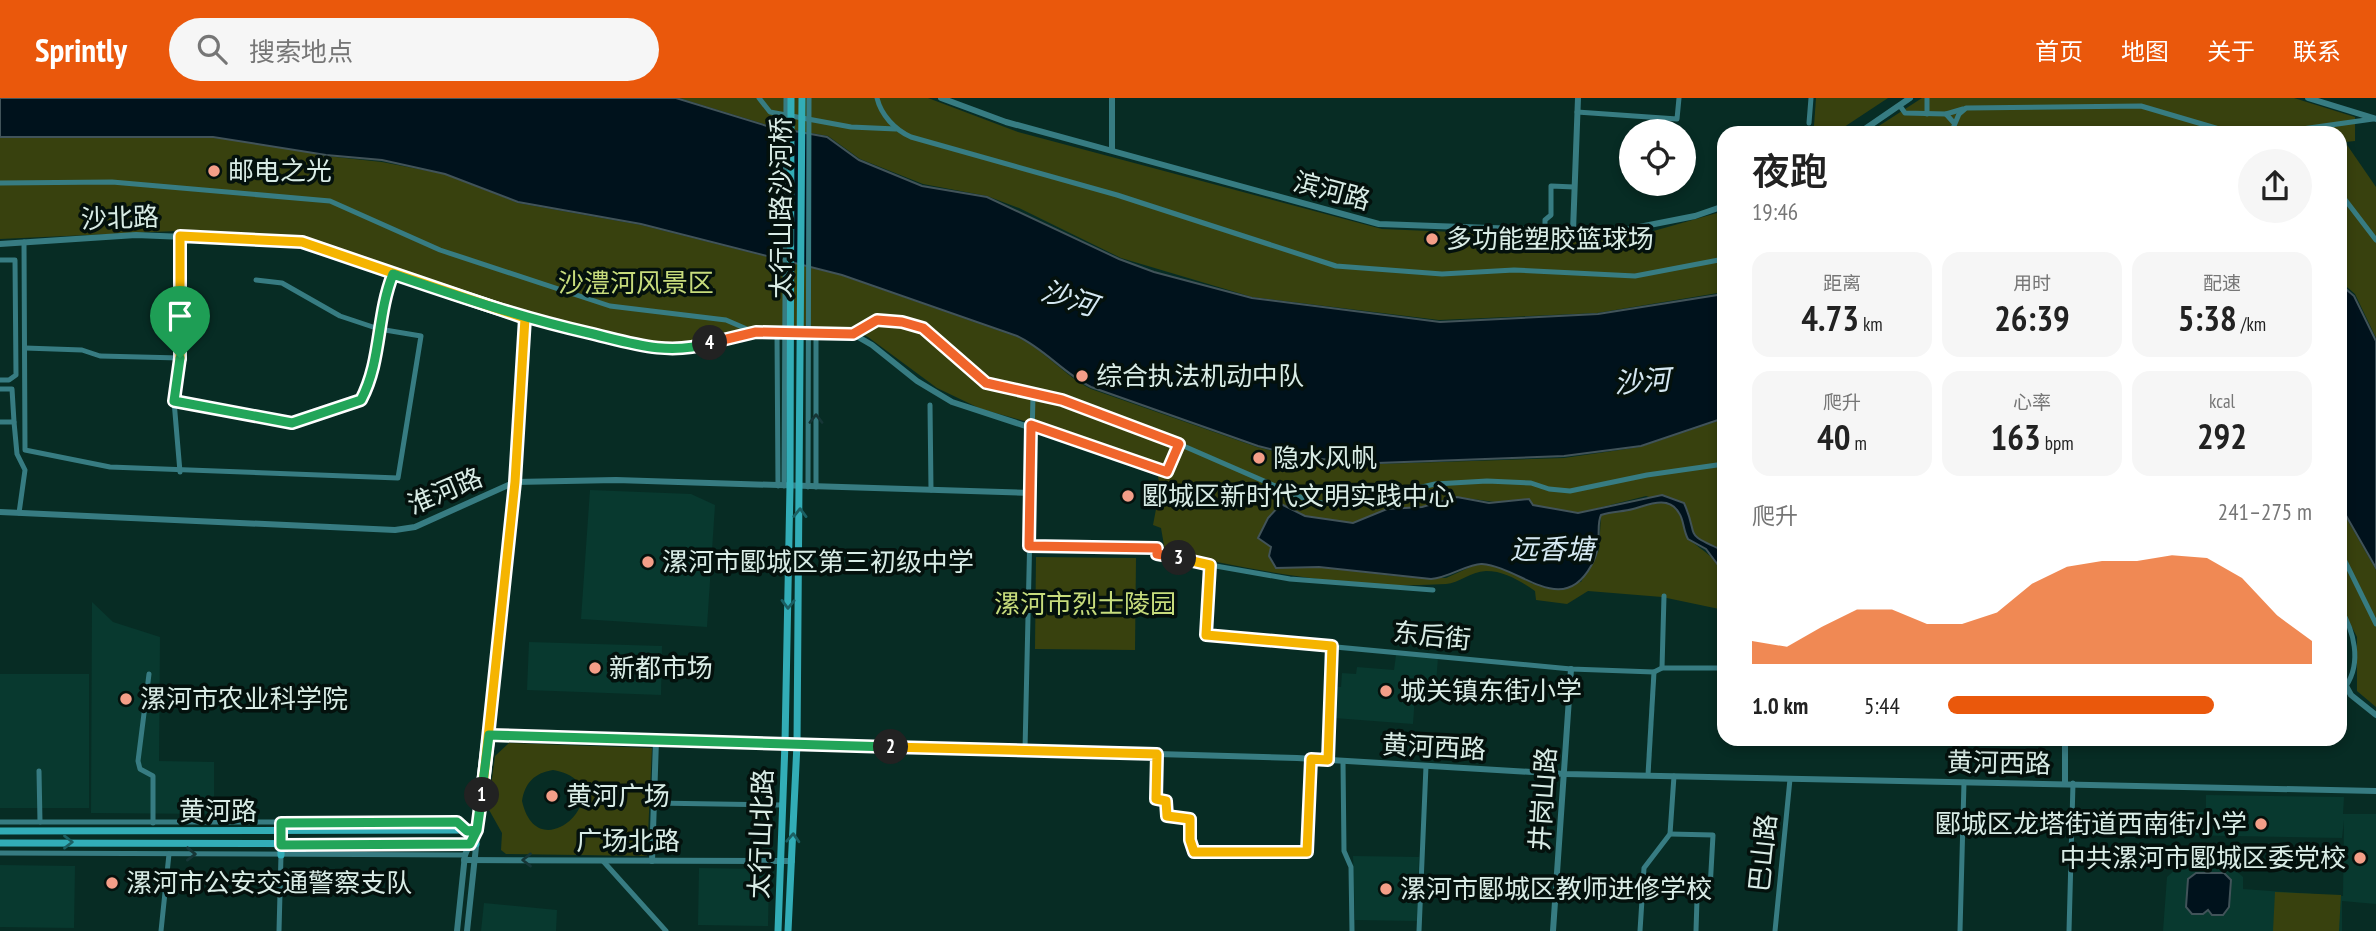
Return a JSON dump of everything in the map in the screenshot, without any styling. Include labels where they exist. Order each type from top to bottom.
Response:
[{"type":"main road","name":"太行山路沙河桥","points":[[784,486],[789,98]]},
{"type":"main road","name":"太行山路沙河桥","points":[[802,98],[804,487]]},
{"type":"main road","name":"太行山北路","points":[[778,931],[785,743],[784,486]]},
{"type":"main road","name":"太行山北路","points":[[788,931],[797,744],[804,487]]},
{"type":"main road","points":[[281,823],[281,855]]},
{"type":"main road","name":"黄河路","points":[[0,831],[281,833],[477,830]]},
{"type":"main road","name":"黄河路","points":[[0,843],[473,844]]},
{"type":"street","points":[[759,98],[770,112],[851,127],[896,129]]},
{"type":"street","points":[[804,487],[809,98]]},
{"type":"street","points":[[877,98],[879,107],[896,129],[911,137],[1128,199],[1336,266],[1442,274],[1514,270],[1635,276],[1717,259]]},
{"type":"street","name":"滨河路","points":[[941,98],[1006,122],[1379,224],[1573,231],[1629,229],[1717,208]]},
{"type":"street","points":[[1112,98],[1112,150]]},
{"type":"street","points":[[1573,231],[1578,98]]},
{"type":"street","points":[[1577,112],[1678,119],[1679,98]]},
{"type":"street","points":[[1809,123],[1811,98]]},
{"type":"street","points":[[1870,126],[1910,98]]},
{"type":"street","points":[[1927,98],[1927,114]]},
{"type":"street","points":[[2308,98],[2375,119]]},
{"type":"street","points":[[1900,106],[1905,113],[1927,114],[1946,114],[1966,108],[2141,106],[2209,126]]},
{"type":"street","points":[[1953,126],[1966,108]]},
{"type":"street","points":[[1946,114],[1954,123]]},
{"type":"street","points":[[2339,126],[2375,119]]},
{"type":"street","points":[[0,183],[112,182],[330,201],[440,250],[610,306],[726,320],[756,332]]},
{"type":"street","points":[[1545,230],[1545,220],[1550,215],[1551,186],[1574,187]]},
{"type":"street","points":[[2347,202],[2376,240]]},
{"type":"street","name":"沙北路","points":[[0,244],[136,235],[302,242],[525,318],[659,349],[693,349],[756,332],[853,334]]},
{"type":"street","points":[[180,236],[180,358],[174,401],[180,472]]},
{"type":"street","points":[[24,242],[24,450],[110,467],[180,472],[398,478],[421,336],[379,329],[340,316],[282,283],[256,280]]},
{"type":"street","points":[[0,260],[15,260],[16,375],[9,380],[0,380]]},
{"type":"street","points":[[174,401],[292,423],[320,416],[361,400],[372,379],[382,302],[393,274]]},
{"type":"street","points":[[457,931],[465,857],[477,830],[489,735],[515,482],[525,318]]},
{"type":"street","points":[[853,334],[877,320],[888,319],[923,328],[986,383],[1062,400],[1179,444],[1312,502],[1345,505],[1435,484],[1487,481],[1531,483],[1549,489],[1570,491],[1647,475],[1717,465]]},
{"type":"street","points":[[777,333],[784,486]]},
{"type":"street","points":[[816,334],[816,487]]},
{"type":"street","points":[[853,334],[873,345],[917,381],[952,402],[980,413],[1031,425],[1167,472],[1179,444]]},
{"type":"street","points":[[25,348],[82,351],[100,356],[180,358]]},
{"type":"street","points":[[0,389],[12,390],[17,454],[25,470],[19,513]]},
{"type":"street","points":[[1025,750],[1033,395]]},
{"type":"street","points":[[930,405],[931,490]]},
{"type":"street","points":[[0,422],[14,422]]},
{"type":"street","name":"淮河路","points":[[0,512],[395,530],[415,527],[515,482],[616,480],[1030,493]]},
{"type":"street","points":[[1029,546],[1157,548],[1157,554],[1290,579],[1433,590]]},
{"type":"street","name":"东后街","points":[[1210,565],[1206,635],[1571,669],[1654,672]]},
{"type":"street","points":[[2347,565],[2376,624]]},
{"type":"street","points":[[1662,668],[1664,596]]},
{"type":"street","points":[[2347,623],[2354,638],[2355,662],[2347,677]]},
{"type":"street","points":[[1328,760],[1332,646]]},
{"type":"street","points":[[1648,775],[1654,672],[1662,668],[1717,668]]},
{"type":"street","name":"井岗山路","points":[[1553,931],[1571,669]]},
{"type":"street","points":[[149,674],[138,761],[140,769],[153,776],[153,823]]},
{"type":"street","points":[[2347,690],[2376,715]]},
{"type":"street","name":"黄河西路","points":[[489,735],[1311,759],[1565,774],[2376,791]]},
{"type":"street","points":[[652,861],[656,740]]},
{"type":"street","points":[[2066,746],[2069,783],[2069,931]]},
{"type":"street","points":[[1157,754],[1156,799],[1166,801],[1167,816],[1190,819],[1190,840],[1194,852],[1307,852],[1311,759]]},
{"type":"street","points":[[1343,761],[1344,850],[1351,867],[1352,931]]},
{"type":"street","points":[[1419,931],[1426,765]]},
{"type":"street","points":[[39,771],[40,822]]},
{"type":"street","points":[[1640,931],[1644,868],[1670,834],[1674,776]]},
{"type":"street","name":"巴山路","points":[[1775,931],[1790,779]]},
{"type":"street","points":[[1960,931],[1964,782]]},
{"type":"street","points":[[654,803],[783,805]]},
{"type":"street","points":[[0,822],[457,822],[467,831]]},
{"type":"street","points":[[1670,834],[1713,835],[1710,889],[1697,899],[1696,931]]},
{"type":"street","points":[[467,931],[473,844]]},
{"type":"street","points":[[281,845],[309,855]]},
{"type":"street","points":[[0,853],[465,857]]},
{"type":"street","points":[[161,931],[169,854]]},
{"type":"street","points":[[279,931],[281,855]]},
{"type":"street","name":"广场北路","points":[[465,857],[474,860],[792,861]]},
{"type":"street","points":[[603,860],[666,931]]},
{"type":"shaded area","name":"漯河市郾城区第三初级中学","points":[[590,490],[691,494],[715,505],[707,627],[581,619]]},
{"type":"shaded area","name":"漯河市农业科学院","points":[[92,602],[113,622],[160,637],[159,761],[214,762],[214,814],[91,813]]},
{"type":"shaded area","name":"新都市场","points":[[529,642],[662,646],[661,695],[527,690]]},
{"type":"shaded area","name":"城关镇东街小学","points":[[1396,655],[1438,658],[1435,695],[1415,694],[1413,724],[1334,718],[1337,687],[1341,687],[1342,673],[1356,674],[1357,667],[1394,670]]},
{"type":"shaded area","points":[[0,674],[89,674],[89,808],[0,808]]},
{"type":"shaded area","points":[[2206,795],[2344,797],[2343,814],[2376,814],[2376,904],[2342,901],[2342,931],[2163,931],[2167,877],[2186,860],[2224,860],[2243,877],[2243,889],[2343,896],[2344,820],[2342,838],[2180,835],[2181,812],[2206,812]]},
{"type":"shaded area","name":"漯河市郾城区教师进修学校","points":[[1353,856],[1419,857],[1417,921],[1355,920]]},
{"type":"shaded area","points":[[0,865],[75,866],[74,928],[0,927]]},
{"type":"shaded area","points":[[699,868],[758,869],[769,876],[768,926],[698,925]]},
{"type":"shaded area","points":[[484,903],[557,910],[556,931],[481,931]]},
{"type":"green space","points":[[679,98],[928,98],[1018,132],[1382,229],[1599,238],[1643,234],[1717,213],[1717,293],[1597,313],[1439,320],[1252,297],[1121,258],[1019,208],[987,196],[923,184],[860,159],[828,136],[767,125]]},
{"type":"green space","points":[[1816,98],[1888,98],[1846,126],[1814,126]]},
{"type":"green space","points":[[1922,98],[2294,98],[2355,117],[2355,141],[2347,142],[2347,126],[1879,126]]},
{"type":"green space","name":"沙澧河风景区","points":[[0,138],[213,138],[250,141],[444,174],[518,203],[641,225],[840,275],[1017,337],[1091,389],[1257,447],[1306,459],[1378,464],[1564,458],[1640,447],[1717,421],[1717,548],[1693,533],[1687,510],[1670,504],[1679,513],[1688,539],[1717,563],[1717,609],[1662,597],[1588,591],[1567,604],[1536,600],[1535,591],[1512,577],[1493,571],[1480,572],[1446,584],[1375,584],[1269,572],[1165,551],[1161,528],[1153,525],[1160,488],[1156,465],[1046,427],[981,409],[937,388],[868,337],[852,330],[796,329],[727,334],[689,342],[637,343],[439,286],[308,238],[176,231],[0,239]],"holes":[[[1646,496],[1669,504],[1601,515],[1599,550],[1581,582],[1533,584],[1501,566],[1477,564],[1446,578],[1395,576],[1319,567],[1276,568],[1271,547],[1266,544],[1281,504],[1305,516],[1353,523],[1387,509],[1422,507],[1457,497],[1578,513]]]},
{"type":"green space","points":[[2347,145],[2376,187],[2376,338],[2355,294],[2347,287]]},
{"type":"green space","points":[[2347,519],[2376,570],[2376,707],[2357,691],[2357,637],[2347,618]]},
{"type":"green space","name":"漯河市烈士陵园","points":[[1036,557],[1136,558],[1135,650],[1035,649]]},
{"type":"green space","points":[[509,743],[652,748],[647,856],[506,854],[501,850],[502,833],[488,808],[495,756]],"holes":[[[553,770],[574,778],[582,791],[581,805],[572,818],[559,828],[545,830],[531,822],[522,801],[525,789],[532,780]]]},
{"type":"green space","points":[[2275,892],[2341,895],[2339,931],[2273,931]]},
{"type":"water","name":"沙河","points":[[0,98],[676,98],[767,126],[827,137],[859,160],[922,186],[987,197],[1119,259],[1154,272],[1252,298],[1440,322],[1598,314],[1717,295],[1717,420],[1641,446],[1564,456],[1377,463],[1306,458],[1258,446],[1091,387],[1017,336],[842,275],[641,224],[518,202],[445,174],[382,160],[326,155],[213,137],[0,137]]},
{"type":"water","points":[[2347,290],[2354,296],[2376,341],[2376,568],[2347,517]]},
{"type":"water","name":"远香塘","points":[[1662,495],[1684,503],[1694,533],[1702,541],[1717,548],[1717,564],[1706,549],[1688,539],[1675,507],[1664,503],[1601,515],[1595,558],[1580,581],[1567,588],[1540,586],[1497,567],[1482,564],[1431,579],[1319,567],[1276,568],[1269,556],[1271,547],[1258,538],[1268,518],[1281,504],[1305,516],[1353,523],[1387,509],[1422,507],[1457,497],[1489,503],[1529,499],[1533,505],[1578,513]]},
{"type":"water","points":[[2196,873],[2224,873],[2231,880],[2229,907],[2223,915],[2212,915],[2208,910],[2203,914],[2192,914],[2186,907],[2188,879]]},
{"type":"place","name":"邮电之光","points":[[214,171]]},
{"type":"place","name":"多功能塑胶篮球场","points":[[1432,239]]},
{"type":"place","name":"综合执法机动中队","points":[[1082,376]]},
{"type":"place","name":"隐水风帆","points":[[1259,458]]},
{"type":"place","name":"郾城区新时代文明实践中心","points":[[1128,496]]},
{"type":"place","name":"漯河市郾城区第三初级中学","points":[[648,562]]},
{"type":"place","name":"新都市场","points":[[595,668]]},
{"type":"place","name":"城关镇东街小学","points":[[1386,691]]},
{"type":"place","name":"漯河市农业科学院","points":[[126,699]]},
{"type":"place","name":"黄河广场","points":[[552,796]]},
{"type":"place","name":"郾城区龙塔街道西南街小学","points":[[2261,824]]},
{"type":"place","name":"中共漯河市郾城区委党校","points":[[2360,858]]},
{"type":"place","name":"漯河市公安交通警察支队","points":[[112,883]]},
{"type":"place","name":"漯河市郾城区教师进修学校","points":[[1386,889]]},
{"type":"route","points":[[180,358],[174,401],[258,419],[292,423],[320,416],[361,400],[372,379],[382,302],[393,274],[525,318],[641,347],[659,349],[693,349],[756,332],[853,334],[877,320],[888,319],[923,328],[986,383],[1062,400],[1179,444],[1167,472],[1031,425],[1029,546],[1157,548],[1157,554],[1210,565],[1206,635],[1332,646],[1328,760],[1311,759],[1307,852],[1194,852],[1190,840],[1190,819],[1167,816],[1166,801],[1156,799],[1157,754],[489,735],[477,830],[470,844],[281,845],[281,823],[457,822],[467,831],[477,830],[515,482],[525,318],[302,242],[180,236],[180,358]]}]
